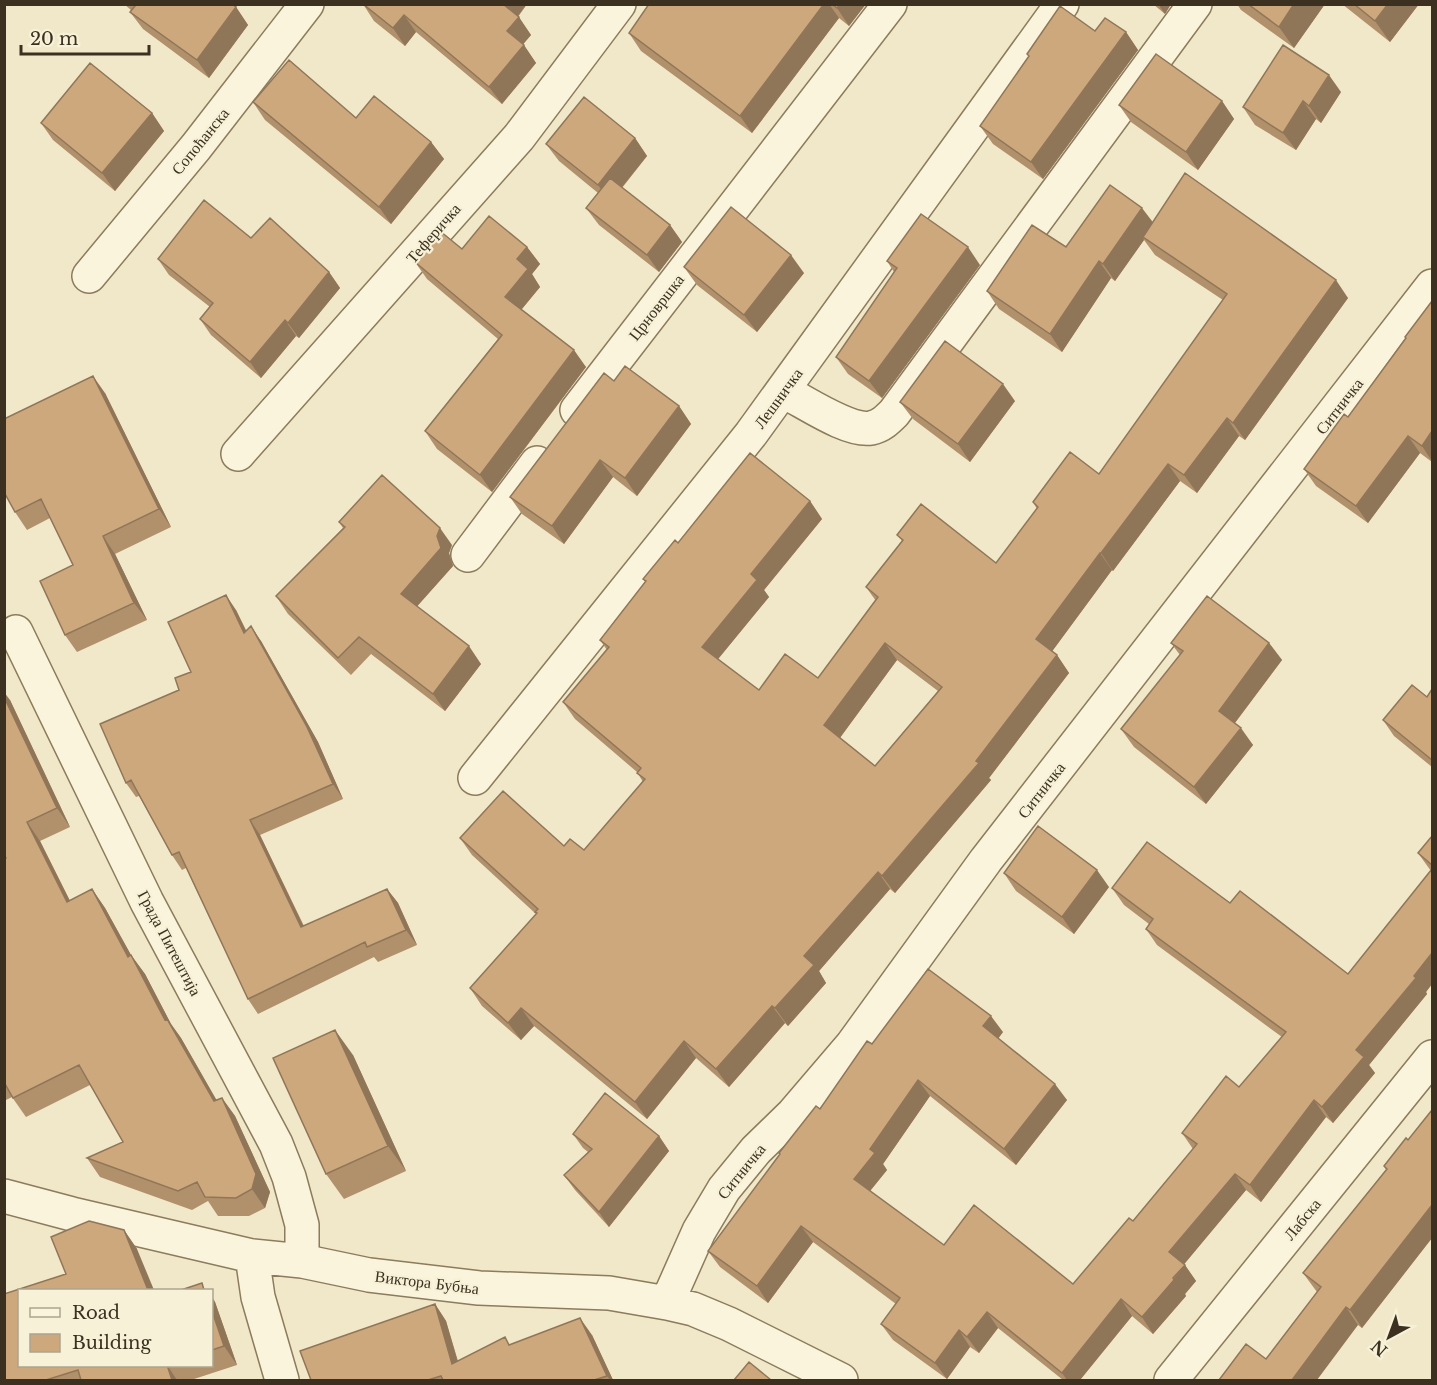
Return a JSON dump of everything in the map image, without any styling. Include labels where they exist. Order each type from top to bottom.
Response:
[{"type":"street","name":"Сопоћанска","points":[[89,276],[196,147],[307,4]]},
{"type":"street","name":"Теферичка","points":[[238,454],[519,137],[619,4]]},
{"type":"street","name":"Црновршка","points":[[468,555],[890,4]]},
{"type":"street","name":"Лешничка","points":[[475,778],[752,434],[1062,4]]},
{"type":"street","points":[[783,390],[847,424],[868,428],[882,424],[894,413],[1195,4]]},
{"type":"street","name":"Ситничка","points":[[667,1303],[699,1231],[724,1189],[756,1150],[793,1114],[852,1045],[986,860],[1432,286]]},
{"type":"street","name":"Града Питештија","points":[[16,632],[147,902],[276,1144],[289,1177],[302,1224],[302,1261]]},
{"type":"street","name":"Лабска","points":[[1171,1380],[1432,1057]]},
{"type":"street","name":"Виктора Бубња","points":[[4,1196],[252,1256],[302,1261],[369,1275],[479,1288],[609,1293],[667,1303],[693,1309],[729,1324],[841,1380]]},
{"type":"street","points":[[252,1256],[258,1297],[282,1380]]},
{"type":"building","points":[[133,4],[232,4],[236,7],[197,60],[130,12],[135,6]]},
{"type":"building","points":[[363,4],[503,4],[519,17],[507,31],[524,45],[489,87],[404,15],[393,28]]},
{"type":"building","points":[[649,4],[824,4],[740,116],[629,33]]},
{"type":"building","points":[[1248,4],[1294,4],[1279,27]]},
{"type":"building","points":[[1354,4],[1388,4],[1375,21]]},
{"type":"building","points":[[1060,6],[1095,31],[1105,18],[1126,32],[1031,162],[980,126],[1029,56],[1027,54]]},
{"type":"building","points":[[1283,45],[1329,75],[1309,106],[1303,101],[1283,133],[1243,107]]},
{"type":"building","points":[[1156,54],[1222,101],[1186,152],[1119,105]]},
{"type":"building","points":[[289,60],[356,118],[374,96],[431,142],[379,207],[253,102]]},
{"type":"building","points":[[90,63],[152,113],[102,173],[41,123]]},
{"type":"building","points":[[584,97],[635,138],[598,185],[546,144]]},
{"type":"building","points":[[1185,173],[1336,280],[1233,423],[1227,418],[1184,475],[1168,464],[1036,639],[1057,655],[976,761],[979,763],[882,876],[878,872],[804,956],[814,965],[775,1008],[772,1006],[716,1069],[684,1041],[635,1102],[521,1008],[508,1023],[470,988],[537,913],[535,912],[538,909],[460,838],[503,791],[564,846],[570,839],[584,850],[645,779],[637,773],[641,768],[563,702],[609,647],[600,640],[646,581],[643,579],[675,540],[678,543],[750,453],[810,501],[751,574],[757,580],[702,647],[759,690],[785,654],[818,678],[878,597],[866,587],[903,540],[897,535],[921,504],[996,563],[1038,507],[1033,502],[1070,452],[1099,474],[1227,294],[1143,237]],"holes":[[[885,643],[942,687],[875,766],[824,725]]]},
{"type":"building","points":[[610,178],[670,225],[647,255],[586,208]]},
{"type":"building","points":[[1110,185],[1142,208],[1103,264],[1099,261],[1050,334],[987,291],[1032,225],[1066,247]]},
{"type":"building","points":[[204,200],[251,238],[270,218],[329,272],[288,323],[285,320],[250,362],[200,319],[213,303],[158,259]]},
{"type":"building","points":[[731,207],[791,255],[744,315],[684,267]]},
{"type":"building","points":[[921,214],[968,247],[869,381],[836,357],[897,268],[887,261]]},
{"type":"building","points":[[489,216],[527,247],[517,259],[528,269],[505,297],[574,350],[480,475],[425,431],[502,335],[415,262],[440,231],[462,249]]},
{"type":"building","points":[[1432,301],[1432,431],[1422,446],[1408,436],[1356,506],[1304,469],[1344,414],[1348,417]]},
{"type":"building","points":[[945,341],[1003,384],[958,444],[900,402]]},
{"type":"building","points":[[625,366],[679,406],[625,478],[600,460],[552,526],[510,497],[604,373],[614,381]]},
{"type":"building","points":[[93,376],[159,509],[103,536],[134,603],[65,635],[40,581],[73,565],[41,499],[15,512],[4,492],[4,419]]},
{"type":"building","points":[[382,475],[440,528],[437,536],[441,548],[401,594],[469,646],[433,694],[359,637],[338,658],[276,596],[345,527],[339,522]]},
{"type":"building","points":[[226,595],[244,633],[251,626],[307,727],[333,784],[250,820],[301,927],[387,889],[406,930],[367,947],[365,942],[248,999],[179,852],[172,855],[131,780],[126,783],[100,724],[179,690],[175,678],[191,672],[168,622]]},
{"type":"building","points":[[1207,596],[1269,643],[1219,711],[1241,728],[1194,787],[1121,729],[1183,651],[1171,643]]},
{"type":"building","points":[[1412,685],[1427,697],[1432,689],[1432,760],[1383,720]]},
{"type":"building","points":[[4,697],[57,808],[27,822],[67,902],[92,889],[128,957],[131,955],[165,1020],[167,1019],[214,1101],[222,1098],[256,1174],[252,1189],[236,1198],[205,1197],[197,1182],[178,1191],[87,1158],[123,1142],[79,1065],[13,1098],[4,1082],[4,859],[6,858],[4,854]]},
{"type":"building","points":[[1038,826],[1097,870],[1062,917],[1004,873]]},
{"type":"building","points":[[1432,836],[1432,865],[1418,853]]},
{"type":"building","points":[[1147,842],[1230,903],[1240,891],[1348,974],[1432,869],[1432,953],[1414,976],[1416,978],[1356,1050],[1364,1057],[1322,1107],[1314,1100],[1250,1185],[1235,1174],[1169,1252],[1185,1265],[1142,1317],[1121,1299],[1062,1373],[987,1312],[967,1337],[959,1330],[935,1363],[881,1324],[900,1298],[801,1226],[757,1286],[708,1251],[779,1153],[816,1106],[820,1109],[867,1041],[872,1044],[928,969],[991,1016],[983,1026],[1055,1084],[1004,1149],[918,1080],[870,1149],[875,1153],[854,1179],[944,1245],[974,1205],[1073,1284],[1129,1218],[1133,1221],[1197,1144],[1182,1133],[1226,1076],[1239,1087],[1286,1032],[1146,929],[1153,919],[1112,888]]},
{"type":"building","points":[[335,1030],[388,1146],[326,1174],[273,1058]]},
{"type":"building","points":[[605,1093],[659,1136],[599,1212],[564,1175],[592,1149],[573,1134]]},
{"type":"building","points":[[1432,1110],[1432,1205],[1350,1310],[1346,1307],[1292,1380],[1219,1380],[1246,1344],[1266,1359],[1321,1287],[1303,1273],[1387,1169],[1384,1166],[1406,1138],[1408,1140]]},
{"type":"building","points":[[89,1221],[124,1230],[148,1289],[20,1289],[66,1274],[51,1237]]},
{"type":"building","points":[[202,1283],[204,1289],[184,1289]]},
{"type":"building","points":[[18,1289],[18,1367],[168,1367],[172,1380],[81,1380],[78,1370],[46,1380],[4,1380],[4,1294]]},
{"type":"building","points":[[435,1304],[452,1364],[505,1337],[509,1345],[580,1318],[607,1376],[594,1380],[443,1380],[441,1376],[428,1380],[311,1380],[300,1351]]},
{"type":"building","points":[[213,1314],[224,1346],[213,1350]]},
{"type":"building","points":[[749,1362],[771,1380],[734,1380]]}]
